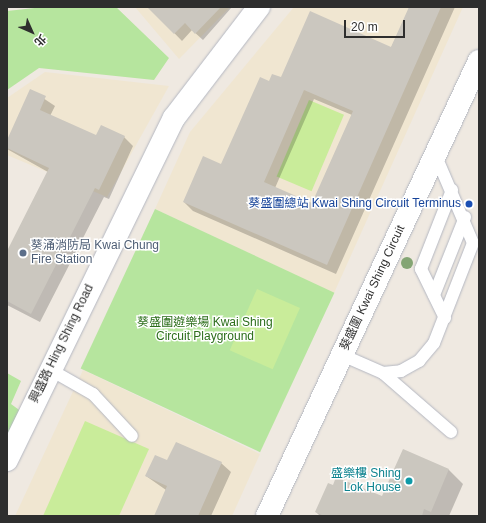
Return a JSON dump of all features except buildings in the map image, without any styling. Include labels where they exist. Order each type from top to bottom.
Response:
[{"type":"street","name":"興盛路 Hing Shing Road","points":[[7,460],[49,369],[174,118],[259,7]]},
{"type":"street","name":"葵盛圍 Kwai Shing Circuit","points":[[267,516],[479,61]]},
{"type":"lane","points":[[383,373],[401,371],[419,361],[434,343],[445,318],[473,242],[465,217],[435,154]]},
{"type":"lane","points":[[445,318],[421,269],[452,190]]},
{"type":"lane","points":[[434,295],[465,217]]},
{"type":"lane","points":[[342,355],[383,373],[451,432]]},
{"type":"lane","points":[[49,369],[93,394],[132,436]]},
{"type":"shaded area","points":[[135,7],[230,7],[179,59]]},
{"type":"shaded area","points":[[294,7],[463,7],[334,293],[155,209],[190,132]]},
{"type":"shaded area","points":[[45,72],[169,86],[107,197],[7,155],[7,98]]},
{"type":"shaded area","points":[[83,370],[260,454],[232,516],[15,516]]},
{"type":"green space","points":[[44,7],[116,7],[169,58],[154,80],[39,68],[7,90],[7,11]]},
{"type":"green space","points":[[309,100],[344,115],[312,191],[277,176]]},
{"type":"green space","name":"葵盛圍遊樂場 Kwai Shing Circuit Playground","points":[[155,209],[334,293],[260,452],[81,369]]},
{"type":"green space","points":[[257,289],[300,308],[273,369],[230,350]]},
{"type":"green space","points":[[7,373],[21,381],[11,404],[26,415],[7,474]]},
{"type":"green space","points":[[85,421],[149,449],[119,516],[43,516]]},
{"type":"place","name":"葵盛圍總站 Kwai Shing Circuit Terminus","points":[[469,204]]},
{"type":"place","name":"葵涌消防局 Kwai Chung Fire Station","points":[[23,253]]},
{"type":"place","name":"盛樂樓 Shing Lok House","points":[[409,481]]}]
